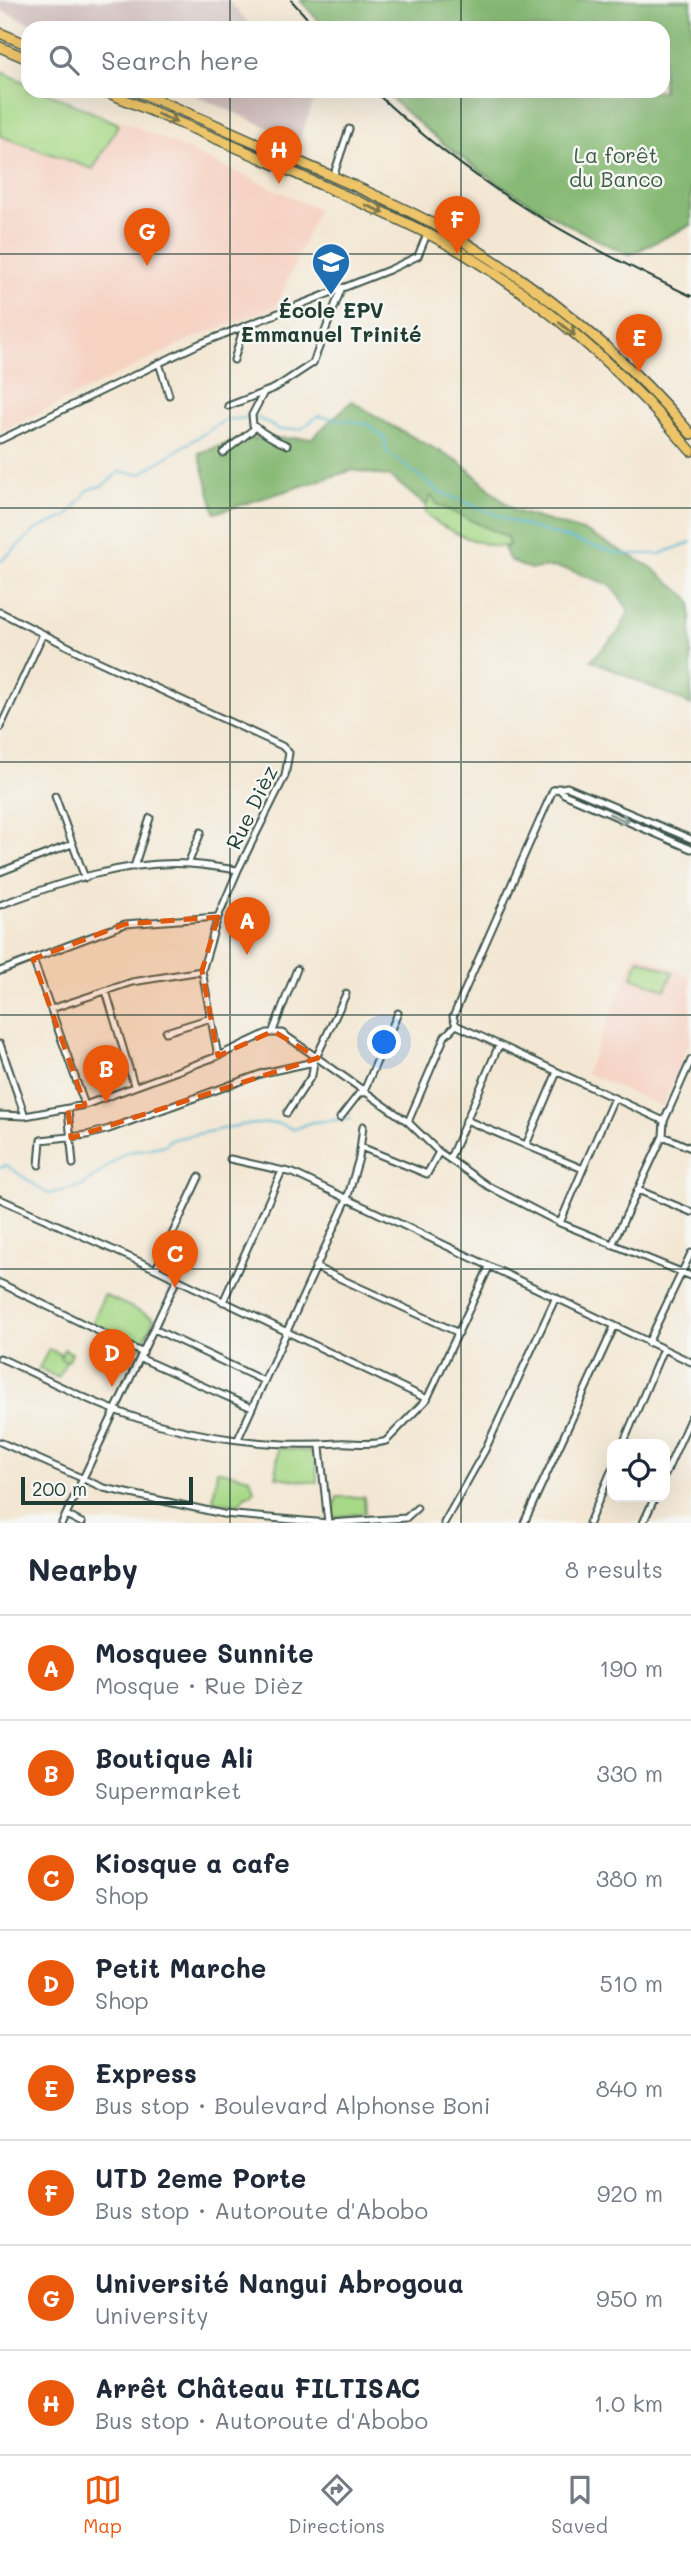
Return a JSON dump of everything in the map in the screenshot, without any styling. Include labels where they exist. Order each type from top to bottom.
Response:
[{"type":"main road","points":[[0,33],[21,42]]},
{"type":"main road","points":[[0,47],[21,56]]},
{"type":"main road","points":[[120,98],[427,234],[493,273],[558,321],[625,380],[691,451]]},
{"type":"main road","points":[[152,98],[434,224],[536,290],[613,353],[687,422],[691,433]]},
{"type":"street","points":[[333,177],[349,129]]},
{"type":"street","points":[[0,440],[159,363],[418,256],[427,234]]},
{"type":"street","points":[[228,406],[263,394],[313,362],[342,288]]},
{"type":"street","points":[[234,360],[244,326]]},
{"type":"street","points":[[159,363],[169,395]]},
{"type":"street","points":[[254,427],[252,415],[263,394]]},
{"type":"street","points":[[254,427],[286,445]]},
{"type":"street","points":[[223,453],[254,427]]},
{"type":"street","points":[[0,612],[43,634],[0,729]]},
{"type":"street","name":"Rue Dièz","points":[[43,634],[282,746],[289,753],[285,775],[218,917],[202,971],[218,1056]]},
{"type":"street","points":[[664,1121],[456,1025],[453,1017],[550,796],[558,788],[567,787],[691,839]]},
{"type":"street","points":[[558,788],[564,794],[691,849]]},
{"type":"street","points":[[55,796],[85,878]]},
{"type":"street","points":[[134,867],[150,818]]},
{"type":"street","points":[[188,864],[201,831]]},
{"type":"street","points":[[0,872],[72,844]]},
{"type":"street","points":[[0,905],[85,878],[134,867],[188,864],[238,870]]},
{"type":"street","points":[[0,971],[125,924],[218,917]]},
{"type":"street","points":[[33,960],[85,1105]]},
{"type":"street","points":[[272,1031],[297,970]]},
{"type":"street","points":[[51,1009],[170,974],[202,971]]},
{"type":"street","points":[[106,991],[134,1086]]},
{"type":"street","points":[[287,1113],[312,1074],[346,994]]},
{"type":"street","points":[[340,1118],[362,1092],[398,1013]]},
{"type":"street","points":[[166,1032],[211,1018]]},
{"type":"street","points":[[408,1122],[445,1036],[456,1025]]},
{"type":"street","points":[[0,1115],[25,1116],[85,1105],[218,1056],[272,1031],[288,1035],[316,1060],[408,1122],[439,1152],[497,1191],[560,1223],[691,1276]]},
{"type":"street","points":[[0,1044],[25,1116]]},
{"type":"street","points":[[450,1158],[499,1045]]},
{"type":"street","points":[[39,1165],[40,1140],[71,1138],[109,1129],[263,1073],[316,1060]]},
{"type":"street","points":[[612,1245],[663,1136],[664,1121],[691,1060]]},
{"type":"street","points":[[526,1145],[557,1072]]},
{"type":"street","points":[[682,1082],[691,1086]]},
{"type":"street","points":[[560,1223],[614,1098]]},
{"type":"street","points":[[68,1109],[73,1164]]},
{"type":"street","points":[[466,1120],[583,1169]]},
{"type":"street","points":[[238,1439],[347,1199],[363,1126]]},
{"type":"street","points":[[663,1136],[691,1148]]},
{"type":"street","points":[[360,1147],[427,1174],[439,1152]]},
{"type":"street","points":[[230,1159],[293,1173],[556,1297],[614,1328],[691,1362]]},
{"type":"street","points":[[223,1302],[282,1171]]},
{"type":"street","points":[[156,1269],[199,1177]]},
{"type":"street","points":[[638,1190],[691,1212]]},
{"type":"street","points":[[0,1199],[156,1269],[427,1399]]},
{"type":"street","points":[[648,1343],[691,1253]]},
{"type":"street","points":[[0,1358],[116,1410],[154,1422],[238,1439],[320,1447],[386,1441],[427,1399],[489,1267]]},
{"type":"street","points":[[315,1268],[459,1333]]},
{"type":"street","points":[[62,1523],[177,1279]]},
{"type":"street","points":[[0,1283],[141,1356],[252,1408]]},
{"type":"street","points":[[444,1523],[485,1450],[556,1297]]},
{"type":"street","points":[[524,1523],[614,1328]]},
{"type":"street","points":[[154,1329],[264,1381]]},
{"type":"street","points":[[625,1439],[663,1349]]},
{"type":"street","points":[[670,1464],[691,1416]]},
{"type":"street","points":[[0,1441],[82,1481],[152,1500],[257,1520],[328,1523],[406,1518],[417,1508]]},
{"type":"street","points":[[320,1447],[328,1523]]},
{"type":"street","points":[[589,1523],[607,1481]]},
{"type":"street","points":[[643,1523],[653,1502]]},
{"type":"street","points":[[66,1516],[82,1523]]},
{"type":"highlighted area","points":[[218,917],[202,971],[218,1056],[273,1031],[318,1058],[71,1138],[68,1109],[85,1105],[33,959],[125,924]]},
{"type":"shaded area","points":[[0,0],[228,0],[247,21],[25,21],[0,10]]},
{"type":"shaded area","points":[[0,71],[21,81],[21,98],[60,98],[118,124],[121,120],[318,209],[276,307],[191,339],[0,432]]},
{"type":"shaded area","points":[[201,98],[315,98],[299,141]]},
{"type":"shaded area","points":[[637,952],[691,977],[691,1038],[662,1107],[586,1073]]},
{"type":"green space","name":"La forêt du Banco","points":[[300,0],[691,0],[691,225],[629,255],[563,222],[499,184],[440,141],[391,98],[670,98],[670,21],[319,21]]},
{"type":"green space","points":[[0,71],[21,81],[21,98],[60,98],[119,124],[93,169],[0,136]]},
{"type":"green space","points":[[352,401],[390,425],[460,462],[514,511],[586,532],[651,567],[687,597],[691,602],[691,705],[591,660],[618,633],[629,611],[612,586],[570,570],[552,567],[531,569],[519,565],[509,559],[504,548],[509,545],[507,537],[438,505],[431,496],[426,506],[391,477],[353,470],[215,513],[199,453],[242,439],[312,438]]},
{"type":"green space","points":[[431,496],[439,505],[507,537],[509,545],[478,542],[440,525],[425,512]]},
{"type":"green space","points":[[639,959],[673,972],[665,990],[632,977]]},
{"type":"green space","points":[[104,1295],[154,1318],[141,1348],[92,1324]]},
{"type":"green space","points":[[49,1349],[60,1354],[60,1358],[64,1349],[72,1353],[68,1361],[61,1359],[66,1362],[58,1378],[39,1368]]},
{"type":"green space","points":[[278,1448],[316,1452],[317,1483],[276,1477]]},
{"type":"green space","points":[[217,1470],[250,1478],[254,1490],[251,1495],[246,1495],[239,1504],[213,1502]]},
{"type":"green space","points":[[337,1497],[364,1497],[365,1513],[331,1518]]},
{"type":"waterway","points":[[0,562],[37,529],[68,516],[88,490],[104,485],[119,472],[140,474],[225,420],[256,417],[280,430],[301,429],[318,416],[368,424],[385,439],[386,451],[440,492],[516,523],[620,554],[660,554],[691,542]]},
{"type":"waterway","points":[[0,1168],[6,1165],[48,1194],[82,1186],[125,1153],[166,1145],[169,1140],[241,1125],[276,1123],[294,1129],[312,1122],[351,1119]]},
{"type":"railway","points":[[291,0],[310,21]]},
{"type":"railway","points":[[382,98],[448,155],[524,207],[604,253],[691,296]]},
{"type":"place","name":"Arrêt Château FILTISAC","points":[[279,184]]},
{"type":"place","name":"UTD 2eme Porte","points":[[457,254]]},
{"type":"place","name":"Université Nangui Abrogoua","points":[[147,266]]},
{"type":"place","name":"École EPV Emmanuel Trinité","points":[[331,296]]},
{"type":"place","name":"Express","points":[[639,372]]},
{"type":"place","name":"Mosquee Sunnite","points":[[247,955]]},
{"type":"place","name":"Boutique Ali","points":[[106,1103]]},
{"type":"place","name":"Kiosque a cafe","points":[[175,1288]]},
{"type":"place","name":"Petit Marche","points":[[112,1387]]}]
